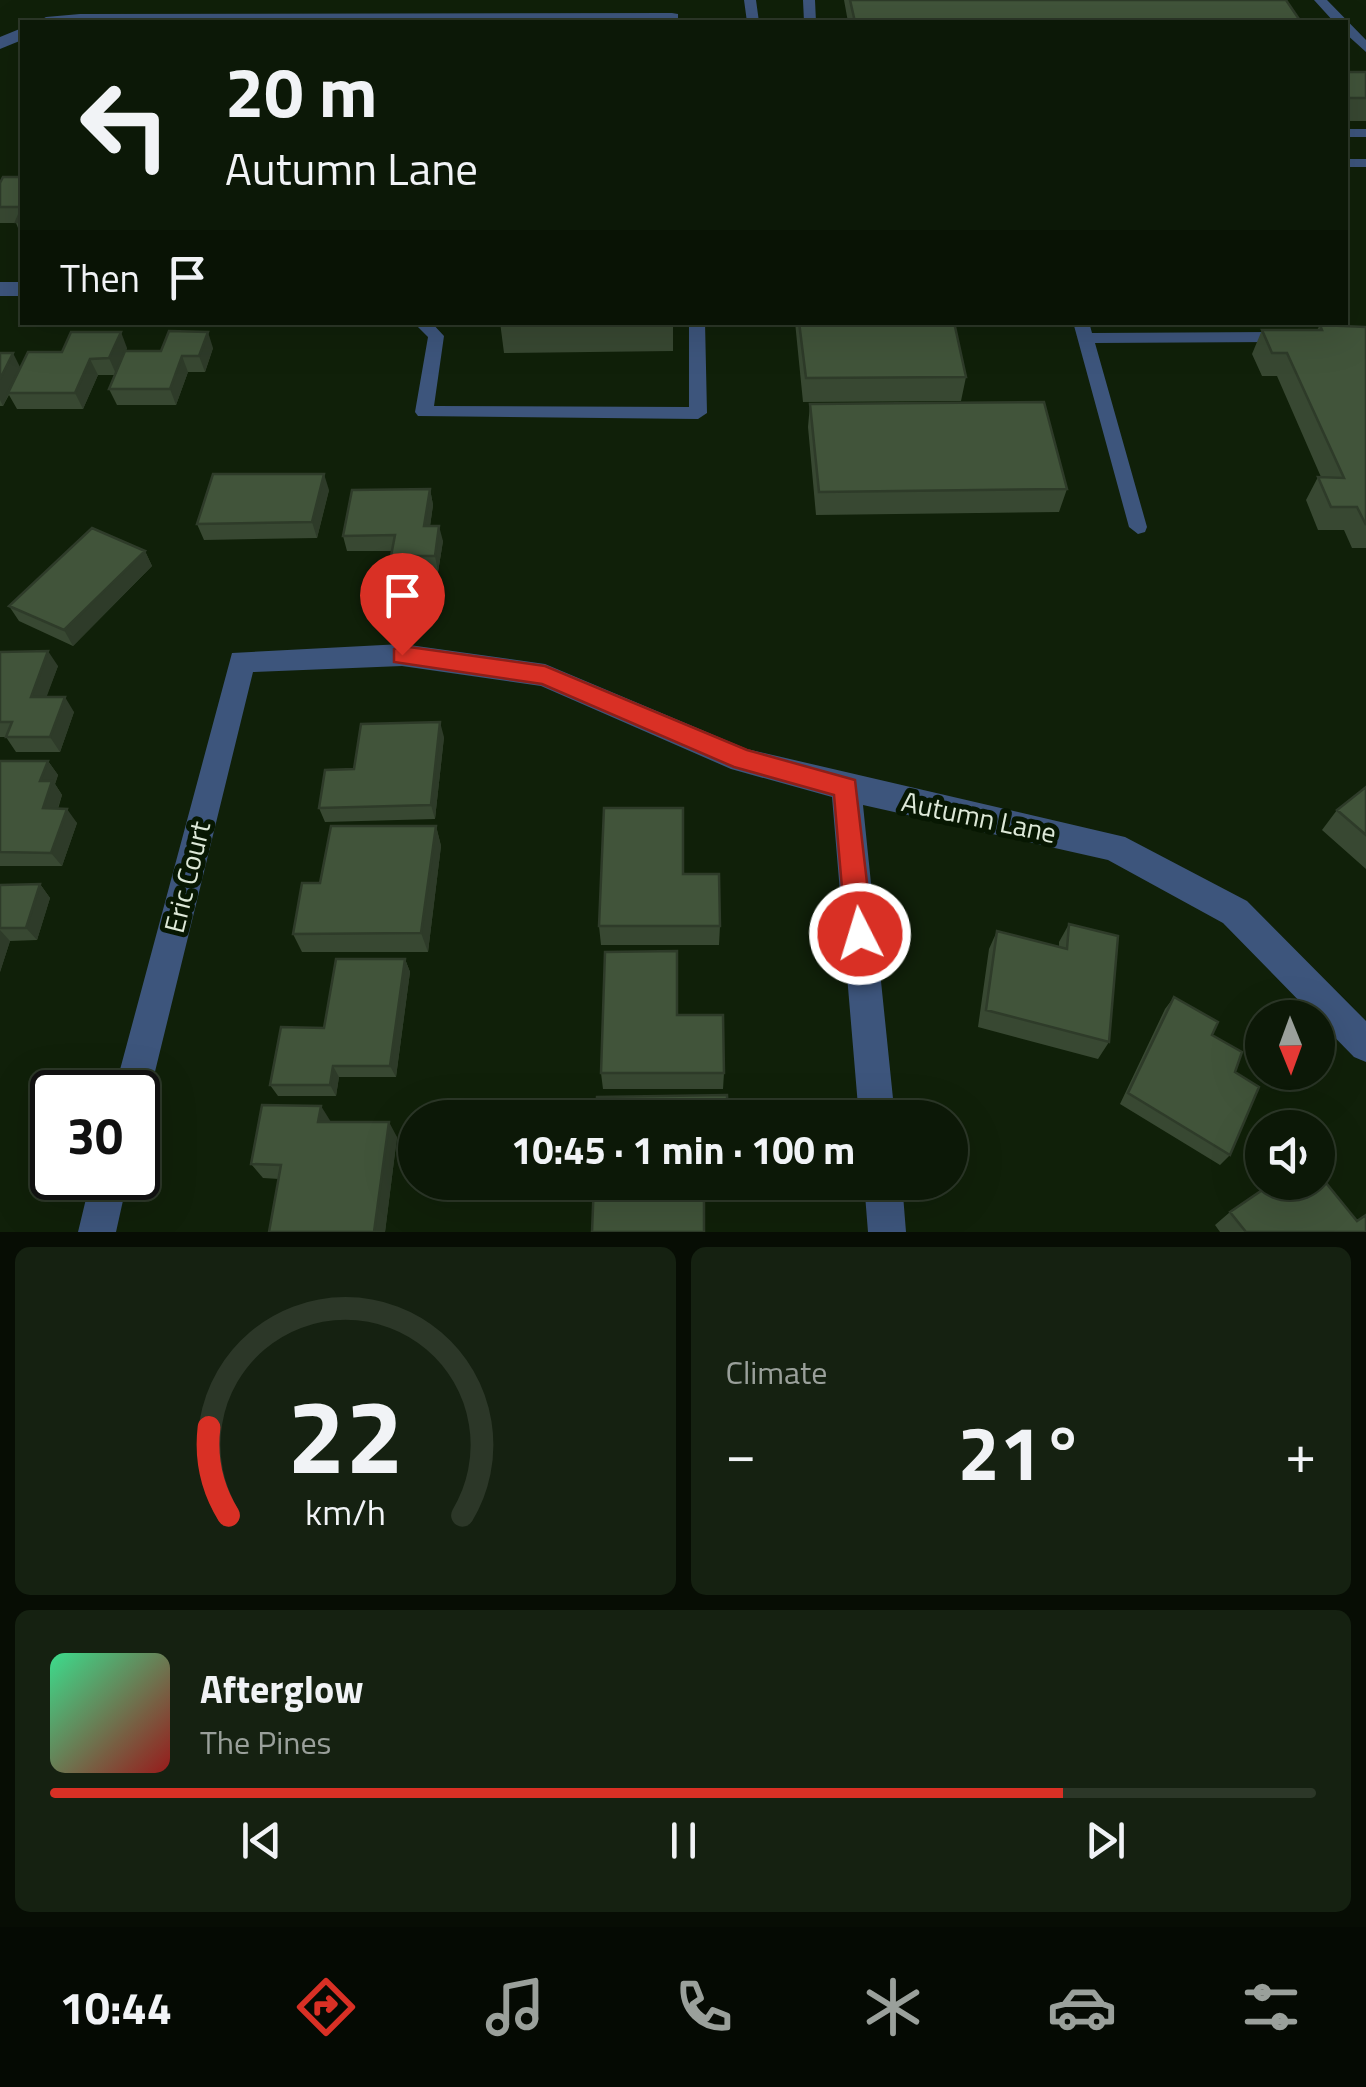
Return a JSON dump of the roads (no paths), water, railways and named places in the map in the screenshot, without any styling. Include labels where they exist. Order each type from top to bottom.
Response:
[{"type":"street","points":[[200,20],[672,20]]},
{"type":"street","name":"Autumn Lane","points":[[242,661],[402,655],[545,675],[742,760],[846,788],[1114,847],[1235,912],[1366,1045]]},
{"type":"street","name":"Eric Court","points":[[138,1070],[242,661]]},
{"type":"street","points":[[846,788],[875,1100]]},
{"type":"street","points":[[96,1232],[104,1200]]},
{"type":"street","points":[[884,1200],[887,1232]]},
{"type":"lane","points":[[1320,0],[1339,20]]},
{"type":"lane","points":[[1348,29],[1366,48]]},
{"type":"lane","points":[[424,325],[436,336],[424,412],[698,413],[697,325]]},
{"type":"lane","points":[[1138,527],[1084,330],[1304,337]]}]
